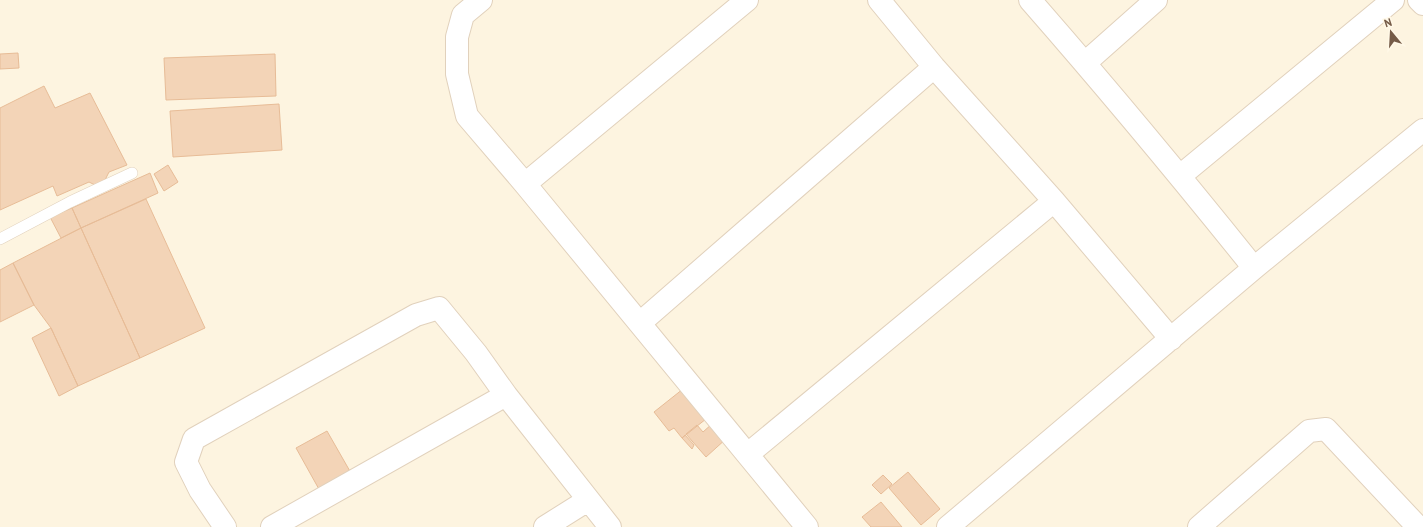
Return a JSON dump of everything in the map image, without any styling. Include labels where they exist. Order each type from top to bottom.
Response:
[{"type":"street","points":[[481,0],[463,15],[457,37],[457,74],[468,116],[807,527]]},
{"type":"street","points":[[525,184],[747,0]]},
{"type":"street","points":[[879,0],[934,66],[1054,201],[1171,339]]},
{"type":"street","points":[[1030,0],[1180,176],[1254,268]]},
{"type":"street","points":[[1085,63],[1156,0]]},
{"type":"street","points":[[1180,176],[1393,0]]},
{"type":"street","points":[[1419,0],[1423,4]]},
{"type":"street","points":[[640,323],[934,66]]},
{"type":"street","points":[[948,527],[1254,268],[1423,130]]},
{"type":"street","points":[[748,454],[1054,201]]},
{"type":"street","points":[[225,527],[200,490],[186,462],[194,439],[416,315],[439,308],[476,353],[506,395],[610,527]]},
{"type":"street","points":[[272,527],[506,395]]},
{"type":"street","points":[[1199,527],[1309,431],[1326,429],[1418,527]]},
{"type":"street","points":[[545,527],[588,500]]},
{"type":"lane","points":[[0,239],[70,202],[132,173]]},
{"type":"building","points":[[18,53],[19,68],[0,69],[0,54]]},
{"type":"building","points":[[275,54],[276,96],[166,100],[164,58]]},
{"type":"building","points":[[44,86],[55,108],[90,93],[127,165],[109,172],[105,180],[95,185],[89,182],[57,196],[53,186],[0,210],[0,108]]},
{"type":"building","points":[[279,104],[282,150],[173,157],[170,111]]},
{"type":"building","points":[[168,165],[178,182],[164,191],[154,174]]},
{"type":"building","points":[[150,173],[158,193],[81,228],[72,208]]},
{"type":"building","points":[[146,199],[205,328],[140,358],[81,228]]},
{"type":"building","points":[[72,208],[81,228],[61,238],[50,217]]},
{"type":"building","points":[[81,228],[140,358],[78,386],[51,328],[34,305],[13,263]]},
{"type":"building","points":[[13,263],[34,305],[0,322],[0,270]]},
{"type":"building","points":[[51,328],[78,386],[59,396],[32,338]]},
{"type":"building","points":[[688,385],[711,415],[682,438],[674,428],[669,431],[654,412]]},
{"type":"building","points":[[713,423],[727,438],[706,457],[686,434],[697,425],[703,432]]},
{"type":"building","points":[[327,431],[351,473],[320,491],[296,448]]},
{"type":"building","points":[[685,435],[694,445],[692,449],[682,438]]},
{"type":"building","points":[[908,472],[940,509],[921,525],[889,488]]},
{"type":"building","points":[[883,475],[892,484],[881,494],[872,485]]},
{"type":"building","points":[[881,502],[902,527],[871,527],[862,517]]}]
